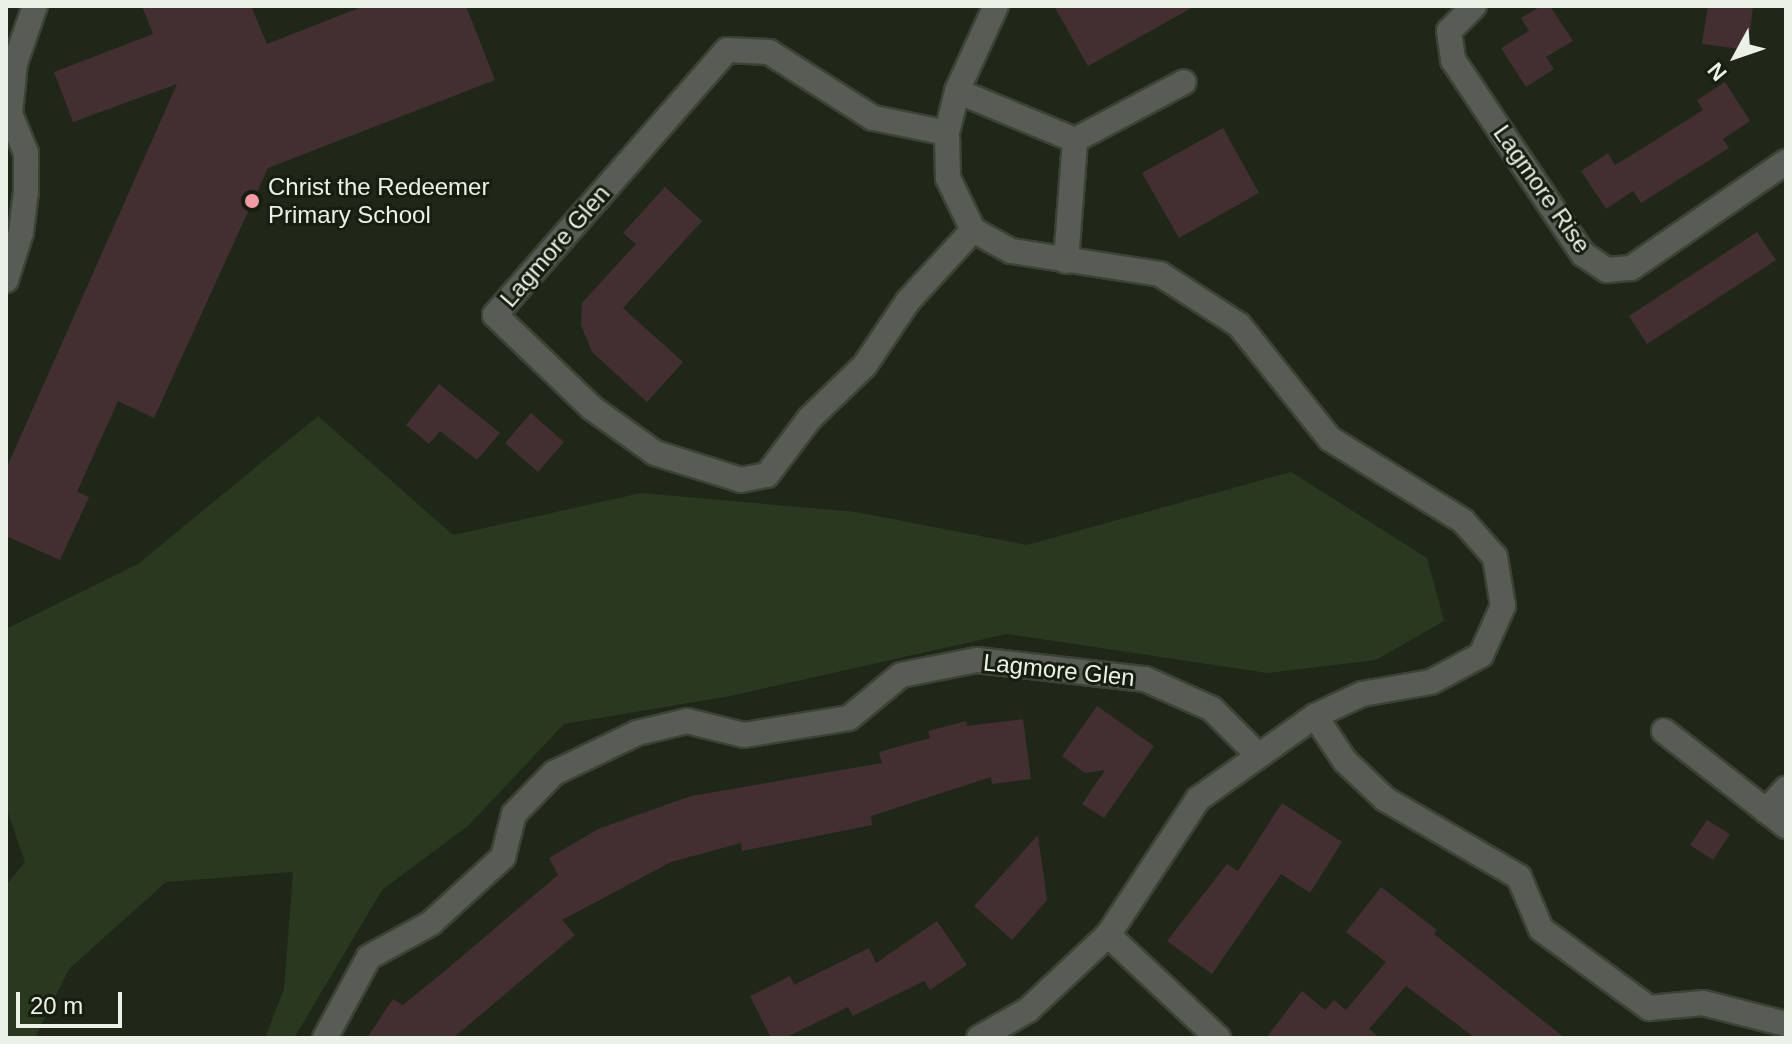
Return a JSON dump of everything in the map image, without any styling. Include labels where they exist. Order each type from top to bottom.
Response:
[{"type":"street","points":[[6,280],[21,232],[26,192],[26,153],[10,114],[15,63],[35,6]]},
{"type":"street","points":[[979,1038],[1028,1010],[1108,935],[1198,799],[1315,716],[1362,694],[1431,682],[1481,655],[1503,606],[1495,557],[1463,521],[1330,439],[1239,325],[1160,274],[1011,251],[973,230],[948,178],[947,133],[957,91],[996,6]]},
{"type":"street","name":"Lagmore Rise","points":[[1474,6],[1449,31],[1453,60],[1583,254],[1607,270],[1631,268],[1786,162]]},
{"type":"street","name":"Lagmore Glen","points":[[947,133],[873,118],[769,52],[727,50],[495,315],[592,408],[655,453],[741,480],[767,475],[810,418],[865,365],[908,301],[973,230]]},
{"type":"street","points":[[1075,140],[1184,82]]},
{"type":"street","points":[[957,91],[1075,140]]},
{"type":"street","points":[[1066,261],[1075,140]]},
{"type":"street","name":"Lagmore Glen","points":[[325,1038],[369,957],[431,923],[503,857],[514,814],[554,773],[637,733],[687,721],[744,735],[849,718],[901,675],[977,660],[1145,679],[1212,709],[1258,755]]},
{"type":"street","points":[[1315,716],[1345,761],[1385,799],[1519,877],[1541,929],[1649,1008],[1703,1003],[1786,1024]]},
{"type":"street","points":[[1664,731],[1786,826]]},
{"type":"street","points":[[1766,811],[1786,789]]},
{"type":"street","points":[[1108,935],[1218,1038]]},
{"type":"green space","points":[[318,416],[453,535],[641,493],[856,512],[1027,545],[1291,472],[1427,558],[1444,621],[1376,660],[1267,673],[1007,634],[730,696],[564,724],[469,825],[382,890],[294,1038],[265,1038],[284,989],[293,872],[166,882],[69,969],[35,1038],[6,1038],[6,885],[25,862],[6,807],[6,629],[138,564]]},
{"type":"building","points":[[142,6],[251,6],[267,44],[364,6],[466,6],[495,80],[268,168],[154,418],[118,401],[77,492],[89,497],[60,560],[6,536],[6,469],[177,84],[73,122],[54,72],[153,34]]},
{"type":"building","points":[[1054,6],[1195,6],[1088,66]]},
{"type":"building","points":[[1541,6],[1550,6],[1573,41],[1546,57],[1554,69],[1526,87],[1501,48],[1529,31],[1521,18]]},
{"type":"building","points":[[1708,6],[1753,6],[1748,50],[1702,44]]},
{"type":"building","points":[[1725,82],[1750,121],[1723,139],[1729,148],[1641,203],[1633,191],[1606,209],[1581,171],[1608,153],[1615,165],[1643,148],[1703,110],[1697,100]]},
{"type":"building","points":[[1223,128],[1259,193],[1179,238],[1142,173]]},
{"type":"building","points":[[665,187],[702,221],[623,308],[683,362],[647,402],[592,352],[581,325],[582,303],[636,244],[623,233]]},
{"type":"building","points":[[1757,232],[1776,260],[1647,344],[1629,316]]},
{"type":"building","points":[[439,384],[500,433],[477,460],[440,431],[429,444],[406,425]]},
{"type":"building","points":[[531,413],[564,442],[538,472],[505,443]]},
{"type":"building","points":[[1097,706],[1154,746],[1104,818],[1082,804],[1105,770],[1085,773],[1062,756]]},
{"type":"building","points":[[1023,719],[1031,779],[992,784],[991,777],[871,816],[872,825],[742,851],[741,843],[671,862],[562,920],[575,935],[453,1038],[367,1038],[393,999],[403,1005],[447,969],[558,875],[549,858],[598,829],[691,796],[882,763],[879,752],[930,738],[928,731],[966,721],[967,726]]},
{"type":"building","points":[[1282,803],[1342,842],[1310,893],[1281,874],[1212,974],[1167,941],[1227,864],[1238,871]]},
{"type":"building","points":[[1707,820],[1730,834],[1713,860],[1690,845]]},
{"type":"building","points":[[1038,835],[1047,900],[1012,940],[974,906]]},
{"type":"building","points":[[1381,887],[1437,930],[1434,934],[1565,1038],[1475,1038],[1406,986],[1369,1029],[1380,1038],[1266,1038],[1302,991],[1325,1010],[1334,1000],[1346,1010],[1386,962],[1346,932]]},
{"type":"building","points":[[937,921],[967,965],[930,990],[924,981],[853,1016],[848,1007],[785,1038],[771,1038],[750,996],[790,976],[794,985],[869,948],[876,963]]},
{"type":"place","name":"Christ the Redeemer Primary School","points":[[252,201]]}]
